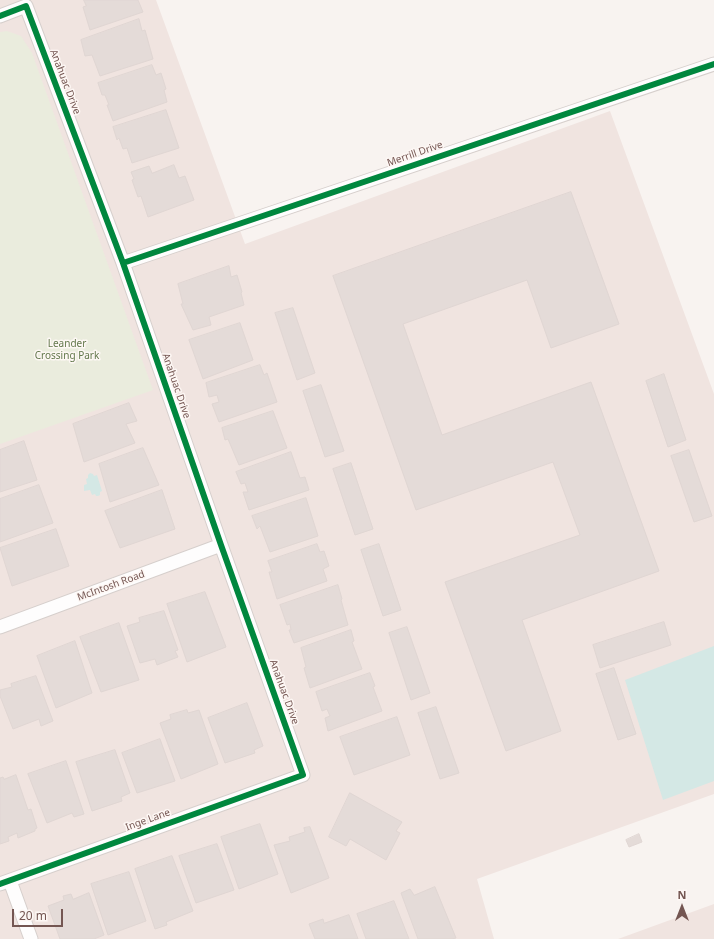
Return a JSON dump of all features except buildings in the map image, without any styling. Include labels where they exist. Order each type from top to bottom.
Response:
[{"type":"street","name":"Anahuac Drive","points":[[0,16],[26,6],[123,263],[303,775]]},
{"type":"street","name":"Merrill Drive","points":[[123,263],[714,64]]},
{"type":"street","name":"McIntosh Road","points":[[0,627],[221,545]]},
{"type":"street","name":"Inge Lane","points":[[5,882],[303,775]]},
{"type":"street","points":[[5,882],[31,939]]},
{"type":"shaded area","points":[[0,0],[156,0],[245,244],[610,111],[714,394],[714,794],[477,879],[494,939],[0,939]]},
{"type":"shaded area","points":[[90,473],[94,476],[97,475],[102,491],[98,496],[95,494],[92,495],[90,490],[84,491],[84,485],[87,484],[86,479]]},
{"type":"shaded area","points":[[714,646],[714,781],[663,800],[625,680]]},
{"type":"shaded area","points":[[714,904],[714,939],[618,939]]},
{"type":"green space","name":"Leander Crossing Park","points":[[7,31],[21,36],[32,53],[153,390],[0,444],[0,32]]},
{"type":"cycle path","points":[[0,16],[26,6],[123,263],[303,775],[0,884]]},
{"type":"cycle path","points":[[123,263],[714,64]]}]
